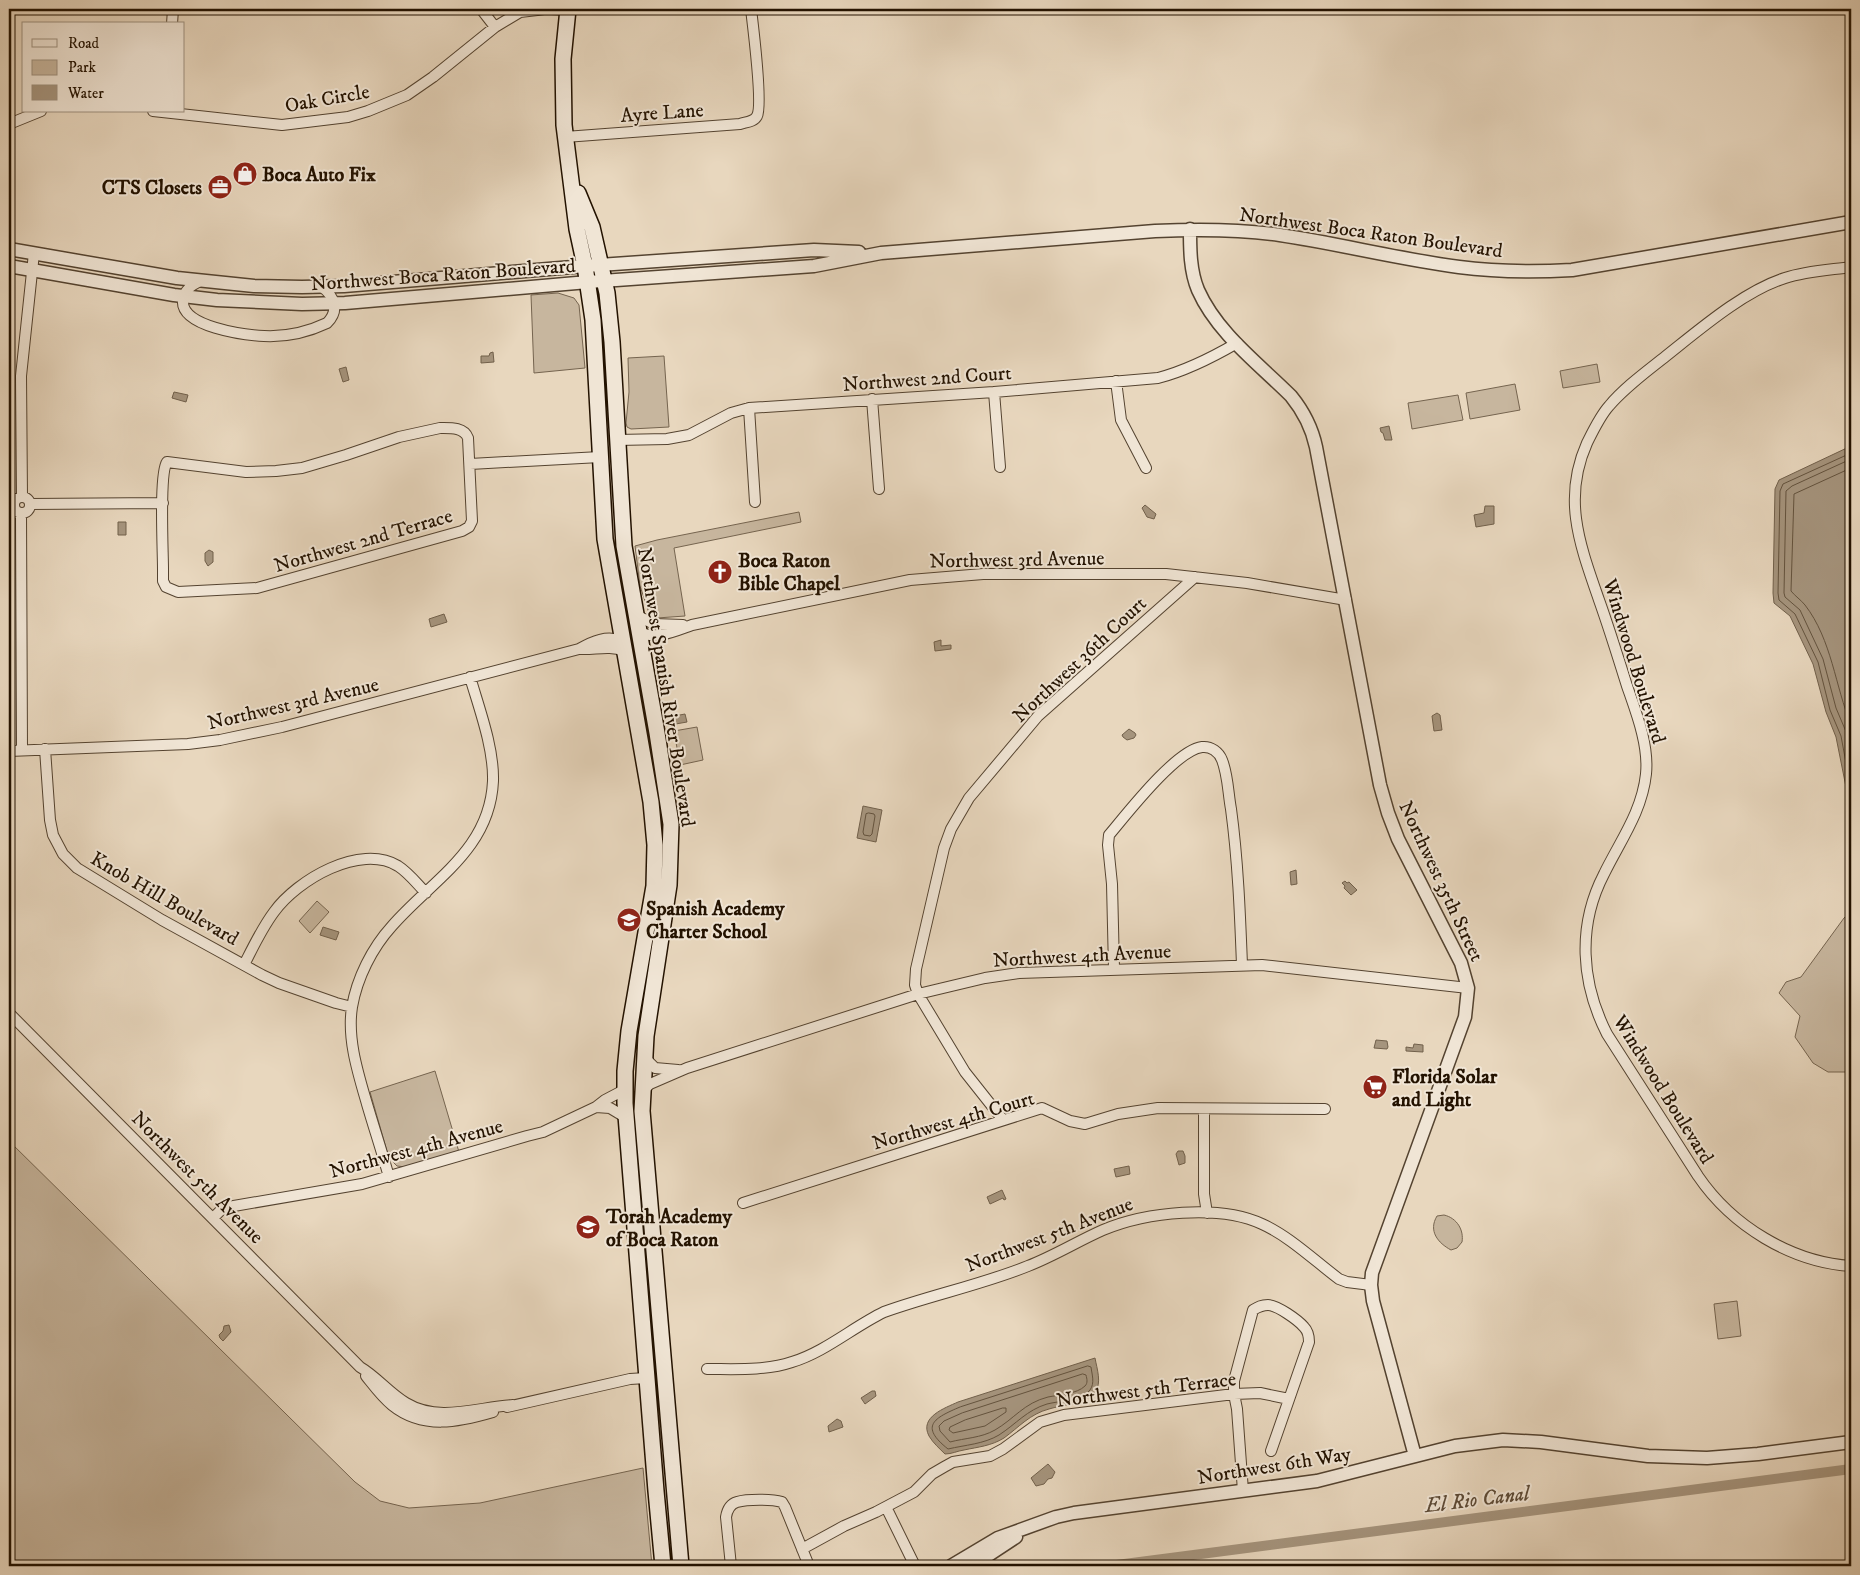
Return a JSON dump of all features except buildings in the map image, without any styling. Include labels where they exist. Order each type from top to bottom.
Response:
[{"type":"main road","name":"Northwest Spanish River Boulevard","points":[[568,10],[563,76],[565,136],[572,178],[577,229],[588,282],[594,337],[605,539],[653,816],[655,860],[652,893],[630,1021],[624,1090],[646,1378],[663,1566]]},
{"type":"main road","name":"Northwest Spanish River Boulevard","points":[[572,178],[592,227],[605,282],[612,334],[622,531],[670,807],[672,834],[669,885],[644,1057],[642,1091],[681,1566]]},
{"type":"main road","points":[[605,539],[616,565],[627,619],[639,632]]},
{"type":"main road","points":[[623,646],[634,654],[645,709],[657,733]]},
{"type":"main road","points":[[641,748],[659,806],[672,834]]},
{"type":"main road","points":[[646,1378],[656,1390],[661,1435],[673,1476]]},
{"type":"street","points":[[172,22],[173,9]]},
{"type":"street","points":[[481,9],[495,27]]},
{"type":"street","name":"Ayre Lane","points":[[565,136],[740,124],[754,119],[758,114],[759,98],[752,9]]},
{"type":"street","name":"Oak Circle","points":[[169,112],[282,125],[348,117],[401,98],[425,83],[495,27],[525,10],[568,10]]},
{"type":"street","points":[[9,124],[39,112]]},
{"type":"street","name":"Northwest Boca Raton Boulevard","points":[[9,266],[184,296],[260,303],[335,303],[814,266],[882,253],[1190,229],[1244,231],[1280,235],[1460,267],[1535,272],[1572,270],[1851,222]]},
{"type":"street","name":"Northwest 35th Street","points":[[1190,229],[1192,268],[1198,289],[1216,321],[1291,396],[1298,404],[1311,429],[1379,776],[1388,812],[1406,856],[1461,963],[1468,988],[1465,1017],[1372,1273],[1371,1285],[1382,1334],[1415,1456]]},
{"type":"street","name":"Northwest Boca Raton Boulevard","points":[[9,249],[200,281],[260,286],[322,287],[814,250],[882,253]]},
{"type":"street","points":[[22,497],[21,376],[34,253]]},
{"type":"street","name":"Windwood Boulevard","points":[[1851,267],[1798,274],[1778,280],[1764,287],[1731,307],[1629,385],[1607,408],[1591,435],[1578,468],[1574,504],[1579,540],[1634,708],[1643,741],[1647,772],[1637,813],[1603,875],[1590,911],[1586,930],[1585,959],[1592,999],[1598,1017],[1701,1181],[1730,1213],[1759,1234],[1784,1248],[1824,1262],[1851,1266]]},
{"type":"street","points":[[200,281],[186,290],[183,306],[188,314],[194,319],[221,329],[263,336],[287,335],[328,323],[334,314],[335,303],[329,292],[322,287]]},
{"type":"street","name":"Northwest 2nd Court","points":[[617,440],[667,439],[689,435],[731,413],[749,408],[994,392],[1158,378],[1216,355],[1237,343]]},
{"type":"street","points":[[1116,381],[1121,420],[1146,468]]},
{"type":"street","points":[[994,392],[1000,468]]},
{"type":"street","points":[[872,399],[879,489]]},
{"type":"street","points":[[749,408],[755,502]]},
{"type":"street","name":"Northwest 2nd Terrace","points":[[446,428],[462,430],[466,434],[470,464],[472,521],[469,527],[462,531],[257,588],[178,592],[166,587],[163,581],[163,503],[165,466],[168,462],[246,472],[302,468],[329,461],[399,437],[446,428]]},
{"type":"street","points":[[470,464],[600,457]]},
{"type":"street","points":[[22,513],[16,510],[13,505],[16,498],[26,498],[30,504]]},
{"type":"street","points":[[30,504],[163,503]]},
{"type":"street","points":[[22,513],[28,510],[30,504]]},
{"type":"street","points":[[22,513],[22,750]]},
{"type":"street","name":"Northwest 3rd Avenue","points":[[639,632],[652,636],[692,625],[910,580],[995,573],[1160,574],[1247,583],[1346,600]]},
{"type":"street","name":"Northwest 36th Court","points":[[918,994],[915,984],[916,969],[944,848],[951,829],[969,798],[1038,716],[1196,577]]},
{"type":"street","name":"Northwest 3rd Avenue","points":[[636,614],[654,624],[692,625]]},
{"type":"street","name":"Northwest 3rd Avenue","points":[[9,751],[188,744],[220,740],[282,727],[579,648],[590,642],[607,638],[623,646]]},
{"type":"street","points":[[389,1177],[354,1054],[352,1007],[360,979],[371,954],[393,925],[466,852],[478,834],[489,804],[493,780],[491,764],[470,677]]},
{"type":"street","points":[[1114,969],[1109,836],[1151,784],[1189,752],[1202,747],[1217,751],[1222,760],[1237,853],[1242,965]]},
{"type":"street","name":"Knob Hill Boulevard","points":[[45,749],[50,823],[58,846],[70,861],[92,878],[244,965],[279,983],[352,1007]]},
{"type":"street","points":[[244,965],[268,920],[280,904],[295,889],[323,872],[360,860],[381,860],[399,867],[426,893]]},
{"type":"street","name":"Northwest 4th Avenue","points":[[642,1091],[650,1084],[681,1070],[918,994],[985,978],[1019,973],[1242,965],[1281,966],[1468,988]]},
{"type":"street","points":[[918,994],[966,1072],[1002,1120]]},
{"type":"street","name":"Northwest 5th Avenue","points":[[9,1013],[360,1367],[407,1404],[426,1411],[449,1413],[513,1405],[630,1379],[646,1378]]},
{"type":"street","name":"Northwest 4th Avenue","points":[[644,1057],[655,1068],[681,1070]]},
{"type":"street","name":"Northwest 4th Avenue","points":[[212,1218],[221,1210],[228,1208],[362,1184],[543,1132],[596,1107],[624,1090]]},
{"type":"street","points":[[596,1107],[610,1108],[625,1117]]},
{"type":"street","name":"Northwest 4th Court","points":[[743,1203],[1042,1108],[1078,1124],[1085,1124],[1118,1114],[1158,1108],[1326,1109]]},
{"type":"street","points":[[1204,1109],[1204,1194],[1207,1213]]},
{"type":"street","name":"Northwest 5th Avenue","points":[[707,1369],[757,1368],[791,1362],[823,1348],[864,1322],[884,1312],[1028,1266],[1122,1223],[1154,1216],[1207,1213],[1235,1215],[1263,1224],[1280,1234],[1339,1279],[1371,1285]]},
{"type":"street","points":[[1243,1491],[1234,1381],[1253,1310],[1260,1305],[1270,1304],[1280,1308],[1305,1328],[1309,1342],[1270,1451]]},
{"type":"street","name":"Northwest 5th Terrace","points":[[802,1549],[914,1492],[932,1474],[944,1466],[953,1462],[990,1456],[1003,1449],[1031,1427],[1050,1418],[1064,1414],[1234,1394],[1260,1393],[1289,1399]]},
{"type":"street","name":"Northwest 6th Way","points":[[951,1566],[998,1538],[1074,1513],[1317,1481],[1471,1444],[1503,1440],[1541,1442],[1648,1456],[1707,1458],[1758,1454],[1851,1442]]},
{"type":"street","points":[[731,1566],[726,1518],[730,1506],[736,1502],[776,1500],[782,1502],[786,1507],[807,1566]]},
{"type":"street","points":[[886,1507],[915,1566]]},
{"type":"street","name":"Northwest 6th Way","points":[[972,1566],[1033,1526]]},
{"type":"green space","points":[[558,293],[574,298],[579,305],[585,368],[534,373],[531,295]]},
{"type":"green space","points":[[664,356],[669,427],[631,429],[627,427],[626,423],[629,392],[628,358]]},
{"type":"green space","points":[[1597,364],[1600,382],[1563,388],[1560,371]]},
{"type":"green space","points":[[1515,384],[1520,410],[1470,419],[1466,393]]},
{"type":"green space","points":[[1458,395],[1463,420],[1412,429],[1408,403]]},
{"type":"green space","points":[[799,512],[801,522],[674,548],[685,616],[657,618],[650,616],[640,586],[635,546]]},
{"type":"green space","points":[[697,727],[703,760],[680,765],[674,731]]},
{"type":"green space","points":[[317,901],[329,912],[310,933],[299,921]]},
{"type":"green space","points":[[1851,911],[1851,1072],[1828,1072],[1813,1063],[1795,1037],[1800,1016],[1779,993],[1786,982],[1801,977]]},
{"type":"green space","points":[[435,1071],[459,1152],[406,1167],[397,1166],[389,1158],[370,1092]]},
{"type":"green space","points":[[9,1141],[355,1482],[380,1501],[409,1508],[480,1503],[643,1468],[652,1566],[9,1566]]},
{"type":"green space","points":[[1444,1215],[1453,1219],[1459,1225],[1462,1233],[1462,1242],[1457,1248],[1451,1250],[1438,1240],[1434,1232],[1434,1221],[1437,1216]]},
{"type":"green space","points":[[1737,1301],[1741,1336],[1718,1339],[1714,1304]]},
{"type":"water","points":[[493,352],[494,362],[481,363],[481,356],[489,356]]},
{"type":"water","points":[[346,367],[349,380],[343,382],[339,369]]},
{"type":"water","points":[[174,392],[188,395],[186,402],[172,398]]},
{"type":"water","points":[[1389,426],[1392,440],[1385,440],[1380,428]]},
{"type":"water","points":[[1851,446],[1851,804],[1836,737],[1826,712],[1813,664],[1790,616],[1774,603],[1773,593],[1775,489],[1779,480]]},
{"type":"water","points":[[1145,505],[1156,514],[1154,519],[1147,517],[1142,508]]},
{"type":"water","points":[[1485,506],[1494,506],[1494,524],[1476,527],[1474,515],[1484,513]]},
{"type":"water","points":[[118,522],[126,522],[126,535],[118,535]]},
{"type":"water","points":[[209,550],[213,552],[213,562],[208,566],[205,561],[205,553]]},
{"type":"water","points":[[444,614],[447,622],[431,627],[429,619]]},
{"type":"water","points":[[941,640],[941,646],[951,645],[951,649],[935,651],[934,642]]},
{"type":"water","points":[[1437,713],[1440,715],[1442,730],[1434,731],[1432,716]]},
{"type":"water","points":[[685,714],[687,722],[670,725],[669,717]]},
{"type":"water","points":[[1129,729],[1136,735],[1134,738],[1127,740],[1122,735]]},
{"type":"water","points":[[863,806],[882,810],[876,842],[857,838]]},
{"type":"water","points":[[1296,870],[1297,884],[1291,885],[1290,872]]},
{"type":"water","points":[[1345,881],[1349,882],[1357,890],[1351,895],[1344,888],[1345,886],[1342,883]]},
{"type":"water","points":[[323,927],[339,932],[336,940],[320,935]]},
{"type":"water","points":[[1376,1040],[1387,1041],[1387,1049],[1374,1048]]},
{"type":"water","points":[[1414,1044],[1423,1045],[1423,1052],[1406,1051],[1406,1047],[1413,1048]]},
{"type":"water","points":[[1178,1151],[1183,1151],[1185,1156],[1185,1163],[1179,1165],[1176,1154]]},
{"type":"water","points":[[1129,1166],[1130,1174],[1116,1177],[1114,1169]]},
{"type":"water","points":[[1002,1190],[1006,1199],[1004,1200],[1003,1198],[990,1204],[987,1197]]},
{"type":"water","points":[[229,1325],[231,1332],[223,1341],[219,1335],[223,1331],[224,1326]]},
{"type":"water","points":[[1095,1358],[1098,1384],[1091,1396],[1080,1402],[1042,1411],[1025,1421],[999,1441],[945,1454],[929,1436],[927,1424],[930,1418],[947,1407]]},
{"type":"water","points":[[875,1391],[876,1396],[865,1404],[861,1398]]},
{"type":"water","points":[[837,1419],[841,1421],[843,1427],[829,1432],[828,1426]]},
{"type":"water","points":[[1048,1464],[1055,1472],[1052,1478],[1048,1479],[1044,1484],[1036,1486],[1031,1478]]},
{"type":"waterway","name":"El Rio Canal","points":[[1109,1566],[1851,1469]]},
{"type":"place","name":"Boca Auto Fix","points":[[245,174]]},
{"type":"place","name":"CTS Closets","points":[[220,187]]},
{"type":"place","name":"Boca Raton Bible Chapel","points":[[720,572]]},
{"type":"place","name":"Spanish Academy Charter School","points":[[629,920]]},
{"type":"place","name":"Florida Solar and Light","points":[[1375,1087]]},
{"type":"place","name":"Torah Academy of Boca Raton","points":[[588,1227]]}]
